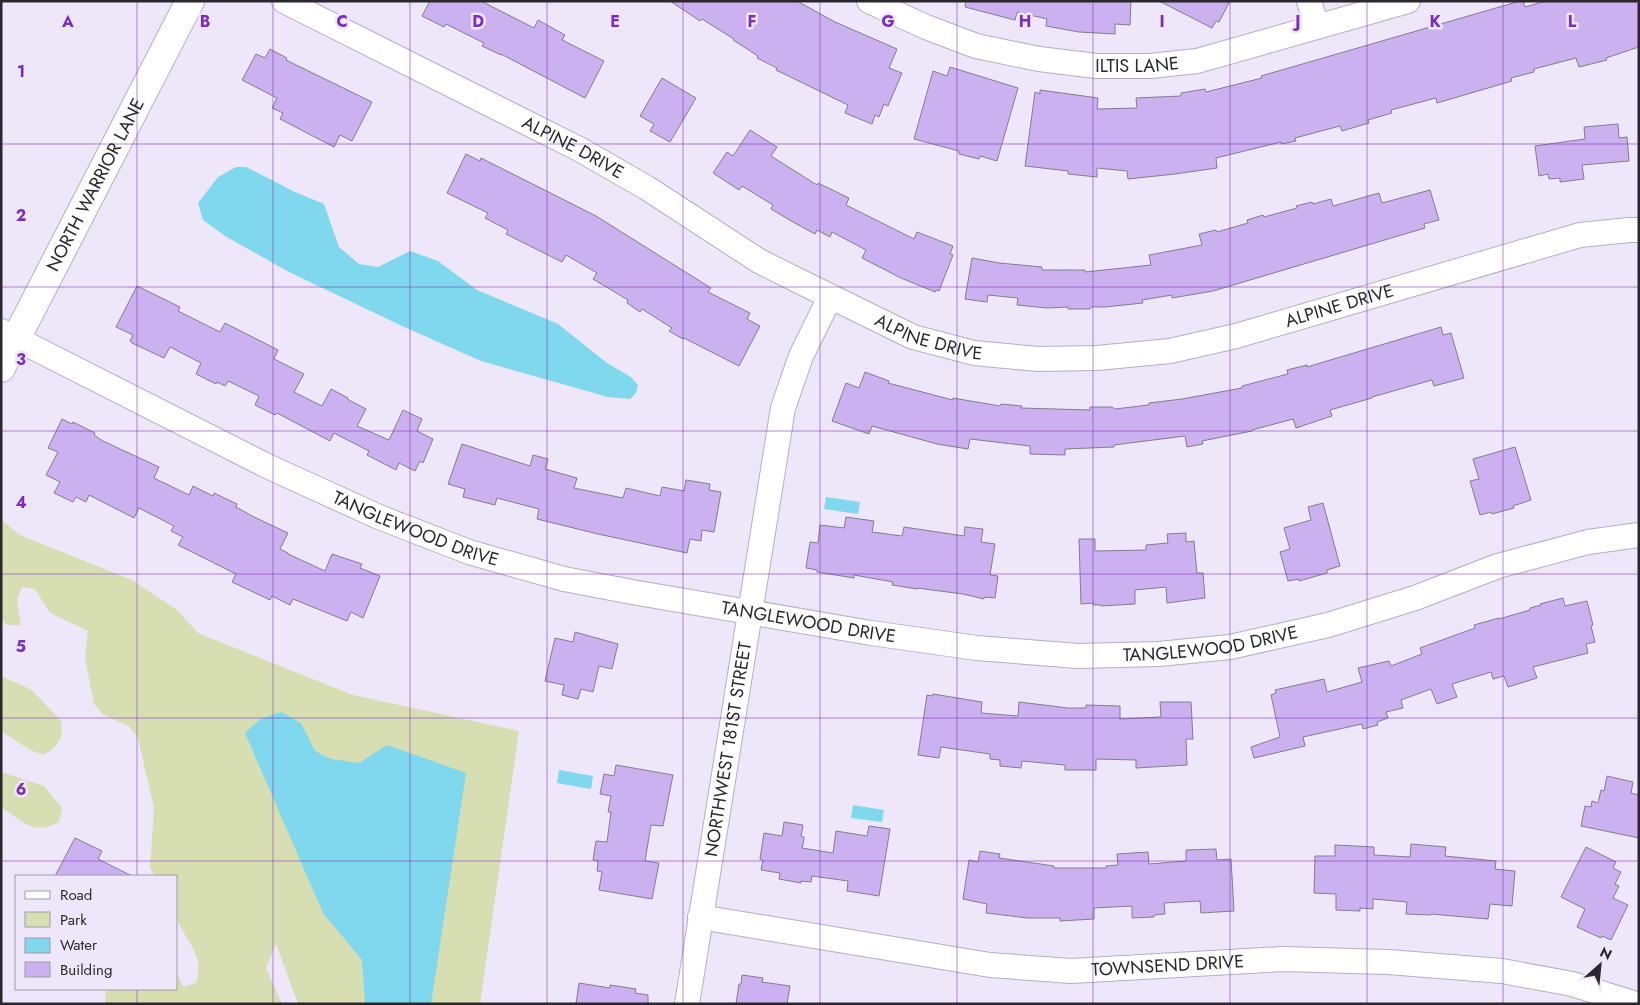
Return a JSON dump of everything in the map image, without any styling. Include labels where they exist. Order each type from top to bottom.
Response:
[{"type":"street","name":"NORTH WARRIOR LANE","points":[[1,368],[9,335],[190,1]]},
{"type":"street","name":"ALPINE DRIVE","points":[[284,1],[579,149],[647,188],[759,261],[913,337],[974,353],[1038,359],[1098,358],[1170,351],[1236,336],[1580,236],[1639,230]]},
{"type":"street","name":"ILTIS LANE","points":[[868,1],[926,27],[976,46],[1039,59],[1096,66],[1150,66],[1197,61],[1408,1]]},
{"type":"street","points":[[1309,1],[1317,27]]},
{"type":"street","name":"NORTHWEST 181ST STREET","points":[[687,1004],[783,408],[801,356],[830,297]]},
{"type":"street","name":"TANGLEWOOD DRIVE","points":[[9,335],[267,466],[379,517],[469,552],[564,579],[749,613],[977,648],[1078,656],[1159,654],[1230,647],[1328,625],[1415,598],[1498,566],[1588,542],[1639,535]]},
{"type":"street","name":"TOWNSEND DRIVE","points":[[700,917],[990,965],[1071,972],[1283,959],[1388,962],[1502,971],[1572,984],[1637,1003]]},
{"type":"green space","points":[[1,520],[20,535],[132,580],[177,610],[198,633],[353,695],[519,731],[480,1004],[298,1004],[276,944],[266,968],[282,1004],[105,1004],[106,990],[178,990],[178,976],[183,987],[196,983],[198,973],[197,957],[178,921],[178,875],[154,875],[150,868],[154,808],[138,738],[129,726],[104,715],[94,704],[85,658],[88,631],[50,613],[35,589],[22,587],[17,600],[21,625],[7,625],[1,619]]},
{"type":"green space","points":[[1,676],[32,690],[61,721],[62,735],[55,747],[44,755],[30,750],[1,731]]},
{"type":"green space","points":[[1,772],[44,786],[62,808],[59,822],[42,828],[35,827],[23,822],[1,807]]},
{"type":"water","points":[[236,167],[246,167],[295,192],[324,204],[339,247],[359,264],[378,267],[410,251],[438,261],[477,290],[558,324],[607,363],[631,377],[638,385],[636,393],[630,399],[608,397],[481,361],[289,272],[225,236],[203,220],[198,203],[218,177]]},
{"type":"water","points":[[826,497],[860,502],[858,514],[824,509]]},
{"type":"water","points":[[281,712],[301,723],[315,751],[331,759],[359,763],[387,745],[466,773],[431,1004],[365,1004],[362,960],[323,913],[245,733],[259,720]]},
{"type":"water","points":[[559,770],[593,776],[591,789],[557,783]]},
{"type":"water","points":[[853,805],[884,810],[882,822],[851,818]]},
{"type":"building","points":[[430,1],[481,1],[534,28],[538,20],[565,35],[562,40],[604,61],[585,98],[482,46],[484,43],[446,24],[444,27],[422,16]]},
{"type":"building","points":[[670,1],[797,1],[835,22],[897,49],[889,68],[902,73],[888,106],[884,104],[879,117],[875,115],[872,124],[845,113],[848,105],[776,70],[777,68],[757,58],[758,56],[734,39],[702,19],[700,21]]},
{"type":"building","points":[[966,1],[1131,1],[1130,25],[1115,24],[1115,34],[1079,32],[1046,26],[1047,19],[1017,12],[1015,20],[965,7]]},
{"type":"building","points":[[1159,1],[1230,1],[1219,22],[1216,21],[1212,28]]},
{"type":"building","points":[[1523,1],[1525,7],[1546,1],[1639,1],[1639,47],[1606,58],[1607,60],[1579,67],[1576,58],[1534,69],[1534,72],[1511,78],[1512,81],[1437,103],[1436,98],[1391,110],[1392,113],[1368,120],[1369,123],[1342,131],[1340,126],[1295,138],[1296,141],[1281,144],[1281,142],[1216,158],[1217,168],[1128,179],[1127,171],[1097,168],[1097,177],[1068,174],[1068,171],[1025,166],[1035,92],[1040,94],[1040,90],[1098,98],[1097,109],[1137,108],[1136,98],[1181,96],[1181,93],[1205,89],[1206,92],[1262,78],[1261,76]]},
{"type":"building","points":[[270,49],[287,58],[286,60],[372,102],[352,141],[340,135],[334,147],[280,119],[283,113],[272,108],[277,98],[242,80],[256,54],[265,58]]},
{"type":"building","points":[[950,67],[1018,88],[997,161],[980,156],[979,159],[959,154],[959,151],[914,139],[933,71],[947,76]]},
{"type":"building","points":[[662,78],[696,98],[670,142],[650,131],[654,124],[640,116]]},
{"type":"building","points":[[1618,124],[1619,138],[1627,137],[1629,161],[1582,165],[1584,179],[1560,182],[1560,178],[1549,179],[1548,174],[1539,176],[1535,146],[1585,139],[1584,127]]},
{"type":"building","points":[[750,130],[777,147],[771,156],[817,185],[818,183],[849,198],[846,205],[914,239],[917,232],[953,246],[950,254],[953,255],[939,291],[936,290],[935,292],[901,278],[862,258],[866,250],[832,232],[830,237],[817,230],[815,234],[771,209],[773,205],[742,186],[739,190],[713,173],[727,152],[733,156]]},
{"type":"building","points":[[466,154],[480,161],[481,158],[596,216],[711,288],[708,292],[750,313],[747,319],[760,326],[739,366],[669,331],[672,328],[642,309],[640,312],[627,303],[628,300],[593,279],[597,273],[566,255],[562,262],[506,234],[508,230],[485,218],[488,213],[447,193]]},
{"type":"building","points":[[1430,190],[1439,220],[1424,224],[1425,228],[1213,291],[1172,298],[1172,295],[1142,300],[1143,303],[1091,307],[1090,309],[1017,305],[1018,298],[988,295],[987,302],[965,299],[972,258],[999,263],[1042,267],[1042,270],[1085,270],[1085,272],[1151,265],[1149,255],[1202,245],[1199,234],[1216,230],[1217,232],[1248,223],[1247,220],[1263,215],[1264,217],[1297,208],[1296,206],[1331,199],[1333,206],[1379,193],[1382,203]]},
{"type":"building","points":[[137,286],[180,307],[178,311],[220,332],[225,323],[278,350],[274,359],[304,374],[294,392],[322,406],[331,389],[348,398],[366,409],[357,426],[389,440],[403,410],[422,419],[417,431],[433,439],[423,463],[420,461],[415,471],[399,463],[396,470],[367,455],[369,451],[334,433],[330,441],[277,413],[275,415],[255,405],[259,396],[228,381],[225,386],[217,382],[216,384],[196,374],[201,363],[170,347],[164,358],[132,343],[130,341],[133,335],[116,327]]},
{"type":"building","points":[[1441,327],[1443,335],[1451,333],[1464,378],[1434,386],[1432,380],[1372,397],[1330,410],[1332,416],[1296,428],[1293,419],[1252,431],[1202,441],[1203,444],[1187,447],[1185,436],[1114,445],[1114,447],[1065,449],[1065,455],[1030,454],[1030,446],[970,439],[968,449],[937,444],[872,426],[869,434],[832,421],[846,383],[859,388],[865,372],[889,381],[888,383],[953,400],[953,398],[1000,406],[1001,404],[1022,406],[1021,408],[1090,410],[1090,407],[1112,407],[1115,409],[1149,405],[1149,403],[1242,388],[1242,386],[1288,374],[1287,370],[1307,365],[1307,367]]},
{"type":"building","points":[[62,419],[72,424],[73,422],[95,433],[94,435],[103,441],[159,467],[154,478],[189,495],[193,486],[213,496],[214,493],[237,504],[236,507],[252,516],[288,533],[280,549],[288,554],[325,571],[332,554],[362,564],[360,568],[380,576],[363,618],[351,612],[347,621],[293,599],[290,605],[272,596],[270,600],[232,582],[236,574],[178,545],[183,537],[171,531],[174,526],[139,508],[134,518],[89,495],[86,502],[76,497],[73,502],[54,493],[60,482],[46,475],[58,452],[48,448]]},
{"type":"building","points":[[462,444],[530,466],[533,455],[548,459],[545,469],[577,478],[574,488],[623,498],[626,488],[660,496],[662,487],[684,491],[686,480],[710,484],[709,490],[721,492],[714,532],[702,530],[701,541],[690,539],[687,553],[537,519],[539,509],[497,498],[495,505],[463,497],[465,489],[448,484]]},
{"type":"building","points":[[1515,447],[1531,500],[1513,506],[1514,508],[1480,515],[1470,481],[1479,479],[1473,459]]},
{"type":"building","points":[[1323,503],[1340,566],[1327,570],[1327,573],[1299,581],[1299,579],[1288,581],[1280,552],[1290,549],[1284,528],[1311,520],[1308,507]]},
{"type":"building","points":[[846,517],[874,521],[872,532],[902,536],[904,527],[964,536],[965,527],[983,529],[981,542],[995,544],[990,575],[998,576],[995,598],[984,597],[984,599],[963,594],[917,589],[892,585],[893,582],[854,575],[854,578],[817,572],[817,570],[806,568],[810,542],[818,543],[820,525],[844,528]]},
{"type":"building","points":[[1186,533],[1186,542],[1194,541],[1197,573],[1203,573],[1205,598],[1167,603],[1166,587],[1135,590],[1135,604],[1101,606],[1093,605],[1094,603],[1081,604],[1079,539],[1095,539],[1095,551],[1146,550],[1146,545],[1168,543],[1167,534]]},
{"type":"building","points":[[1563,598],[1565,606],[1587,601],[1595,642],[1586,644],[1588,653],[1533,667],[1537,678],[1508,687],[1504,676],[1493,679],[1491,672],[1452,684],[1457,697],[1437,704],[1431,689],[1401,700],[1403,708],[1386,712],[1388,718],[1377,722],[1378,725],[1363,729],[1362,724],[1303,737],[1305,746],[1254,758],[1251,747],[1280,737],[1271,695],[1276,693],[1275,690],[1324,679],[1327,692],[1362,682],[1358,668],[1389,661],[1391,666],[1422,654],[1420,648],[1475,628],[1474,625],[1530,610],[1530,608],[1540,604]]},
{"type":"building","points":[[575,632],[618,644],[612,669],[599,666],[593,692],[581,689],[578,699],[562,695],[564,685],[545,681],[555,638],[573,642]]},
{"type":"building","points":[[933,694],[982,702],[981,713],[1018,716],[1019,702],[1068,708],[1086,708],[1086,705],[1120,706],[1120,719],[1161,717],[1160,702],[1191,702],[1193,739],[1186,739],[1187,765],[1136,768],[1136,760],[1096,759],[1096,770],[1065,770],[1065,765],[1022,761],[1021,768],[1000,766],[1000,760],[990,759],[990,754],[941,747],[939,758],[918,755],[927,695],[933,696]]},
{"type":"building","points":[[616,765],[673,775],[663,826],[651,825],[645,861],[659,863],[652,899],[599,890],[602,872],[597,871],[598,861],[593,860],[596,841],[607,842],[611,812],[608,812],[611,796],[600,794],[604,774],[614,776]]},
{"type":"building","points":[[1607,776],[1633,782],[1631,793],[1639,795],[1639,838],[1581,826],[1585,806],[1591,807],[1592,801],[1598,803],[1601,790],[1604,791]]},
{"type":"building","points":[[784,822],[803,825],[801,836],[804,839],[802,848],[833,853],[836,831],[867,836],[869,826],[890,829],[879,896],[847,891],[848,881],[812,876],[811,882],[801,881],[801,883],[779,879],[780,873],[761,870],[763,860],[760,859],[764,833],[782,836]]},
{"type":"building","points":[[75,838],[102,851],[98,859],[130,875],[56,875]]},
{"type":"building","points":[[1411,844],[1446,847],[1445,856],[1496,861],[1495,869],[1515,871],[1512,906],[1490,904],[1488,919],[1431,914],[1406,914],[1407,902],[1373,899],[1373,909],[1360,908],[1360,911],[1336,910],[1336,894],[1314,893],[1315,856],[1335,856],[1335,845],[1374,847],[1374,855],[1410,857]]},
{"type":"building","points":[[1586,847],[1616,862],[1613,868],[1621,872],[1615,884],[1619,886],[1613,898],[1628,905],[1611,940],[1602,936],[1601,938],[1577,927],[1585,909],[1561,897]]},
{"type":"building","points":[[1216,849],[1217,860],[1231,859],[1234,911],[1201,913],[1200,901],[1164,903],[1165,914],[1154,915],[1154,917],[1132,918],[1132,906],[1094,908],[1094,919],[1060,921],[1060,918],[1028,918],[986,913],[987,904],[963,899],[969,860],[978,862],[980,851],[1000,854],[999,858],[1054,866],[1054,868],[1106,868],[1106,866],[1118,865],[1117,854],[1148,852],[1149,864],[1186,861],[1186,850]]},
{"type":"building","points":[[742,975],[763,978],[762,982],[790,986],[787,1004],[736,1004]]},
{"type":"building","points":[[579,983],[610,988],[610,985],[636,989],[635,993],[648,995],[648,1004],[576,1004]]}]
